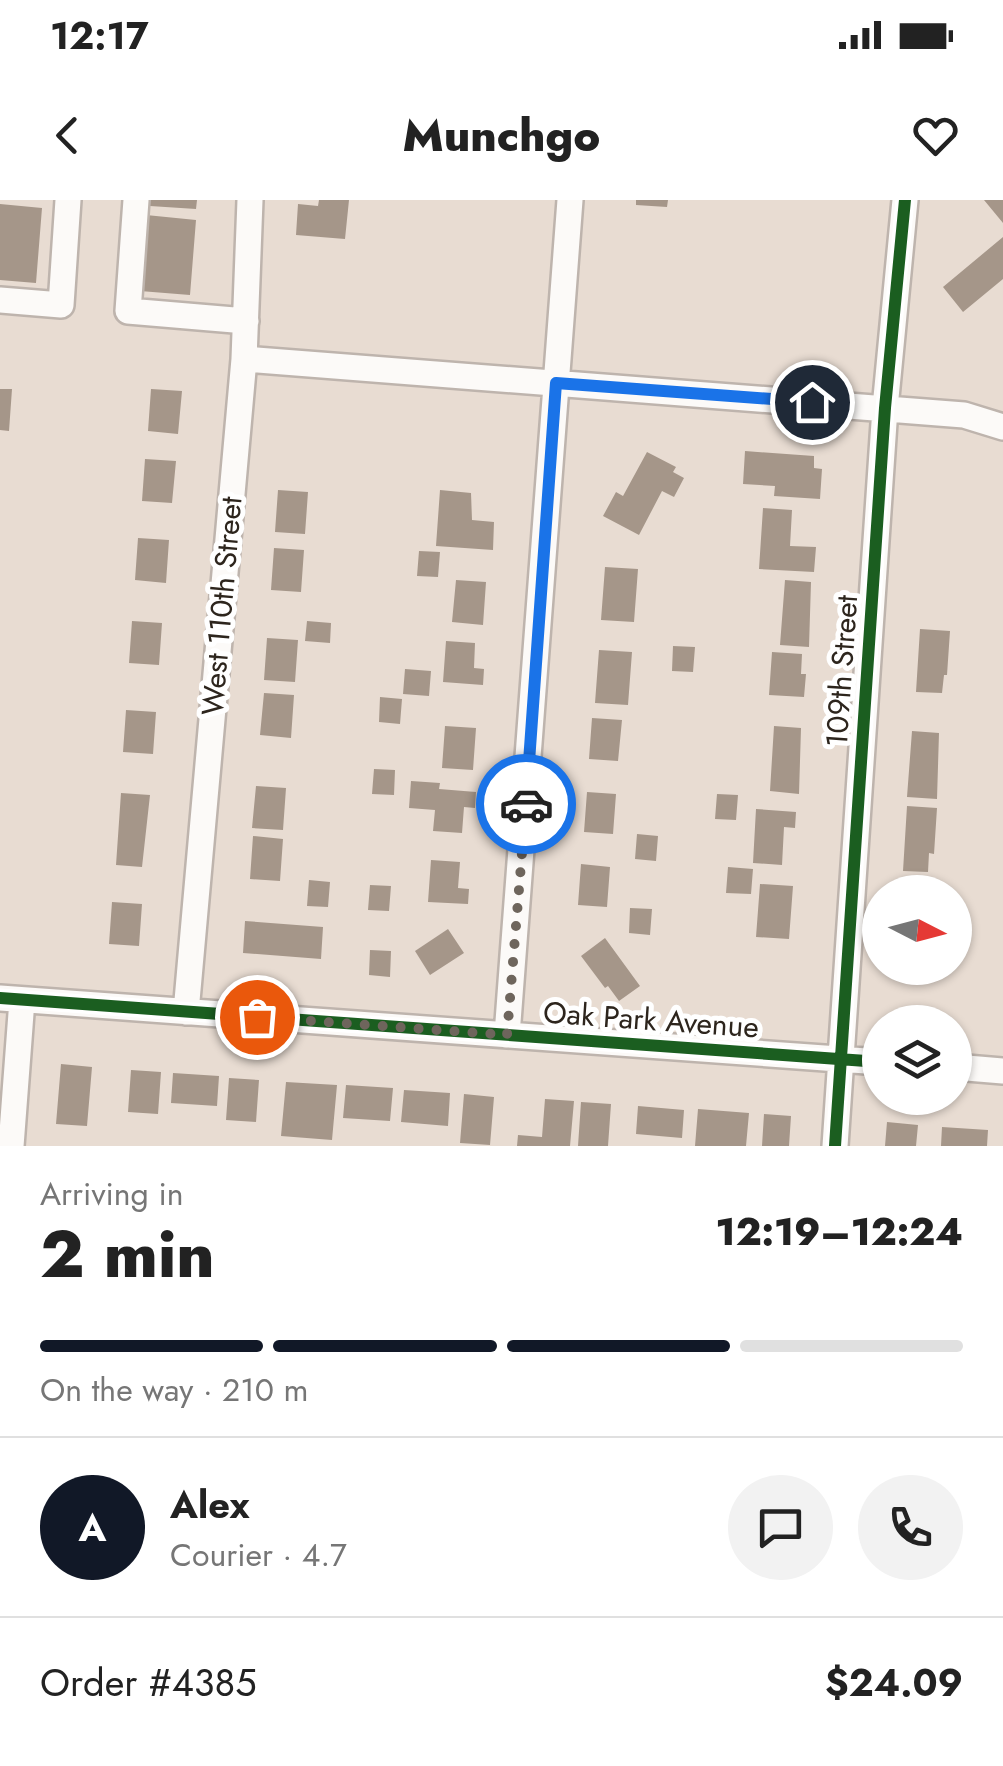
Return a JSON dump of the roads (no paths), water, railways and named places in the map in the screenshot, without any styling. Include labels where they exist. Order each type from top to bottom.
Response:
[{"type":"street","points":[[0,300],[60,305],[68,200]]},
{"type":"street","points":[[136,200],[128,311],[246,321]]},
{"type":"street","name":"West 110th Street","points":[[186,1012],[244,359],[250,200]]},
{"type":"street","points":[[507,1035],[570,200]]},
{"type":"street","name":"109th Street","points":[[835,1146],[885,408],[904,200]]},
{"type":"street","points":[[244,359],[964,414],[1003,428]]},
{"type":"street","points":[[11,999],[11,1146]]},
{"type":"street","name":"Oak Park Avenue","points":[[11,999],[862,1061]]},
{"type":"street","points":[[972,1069],[1003,1071]]}]
